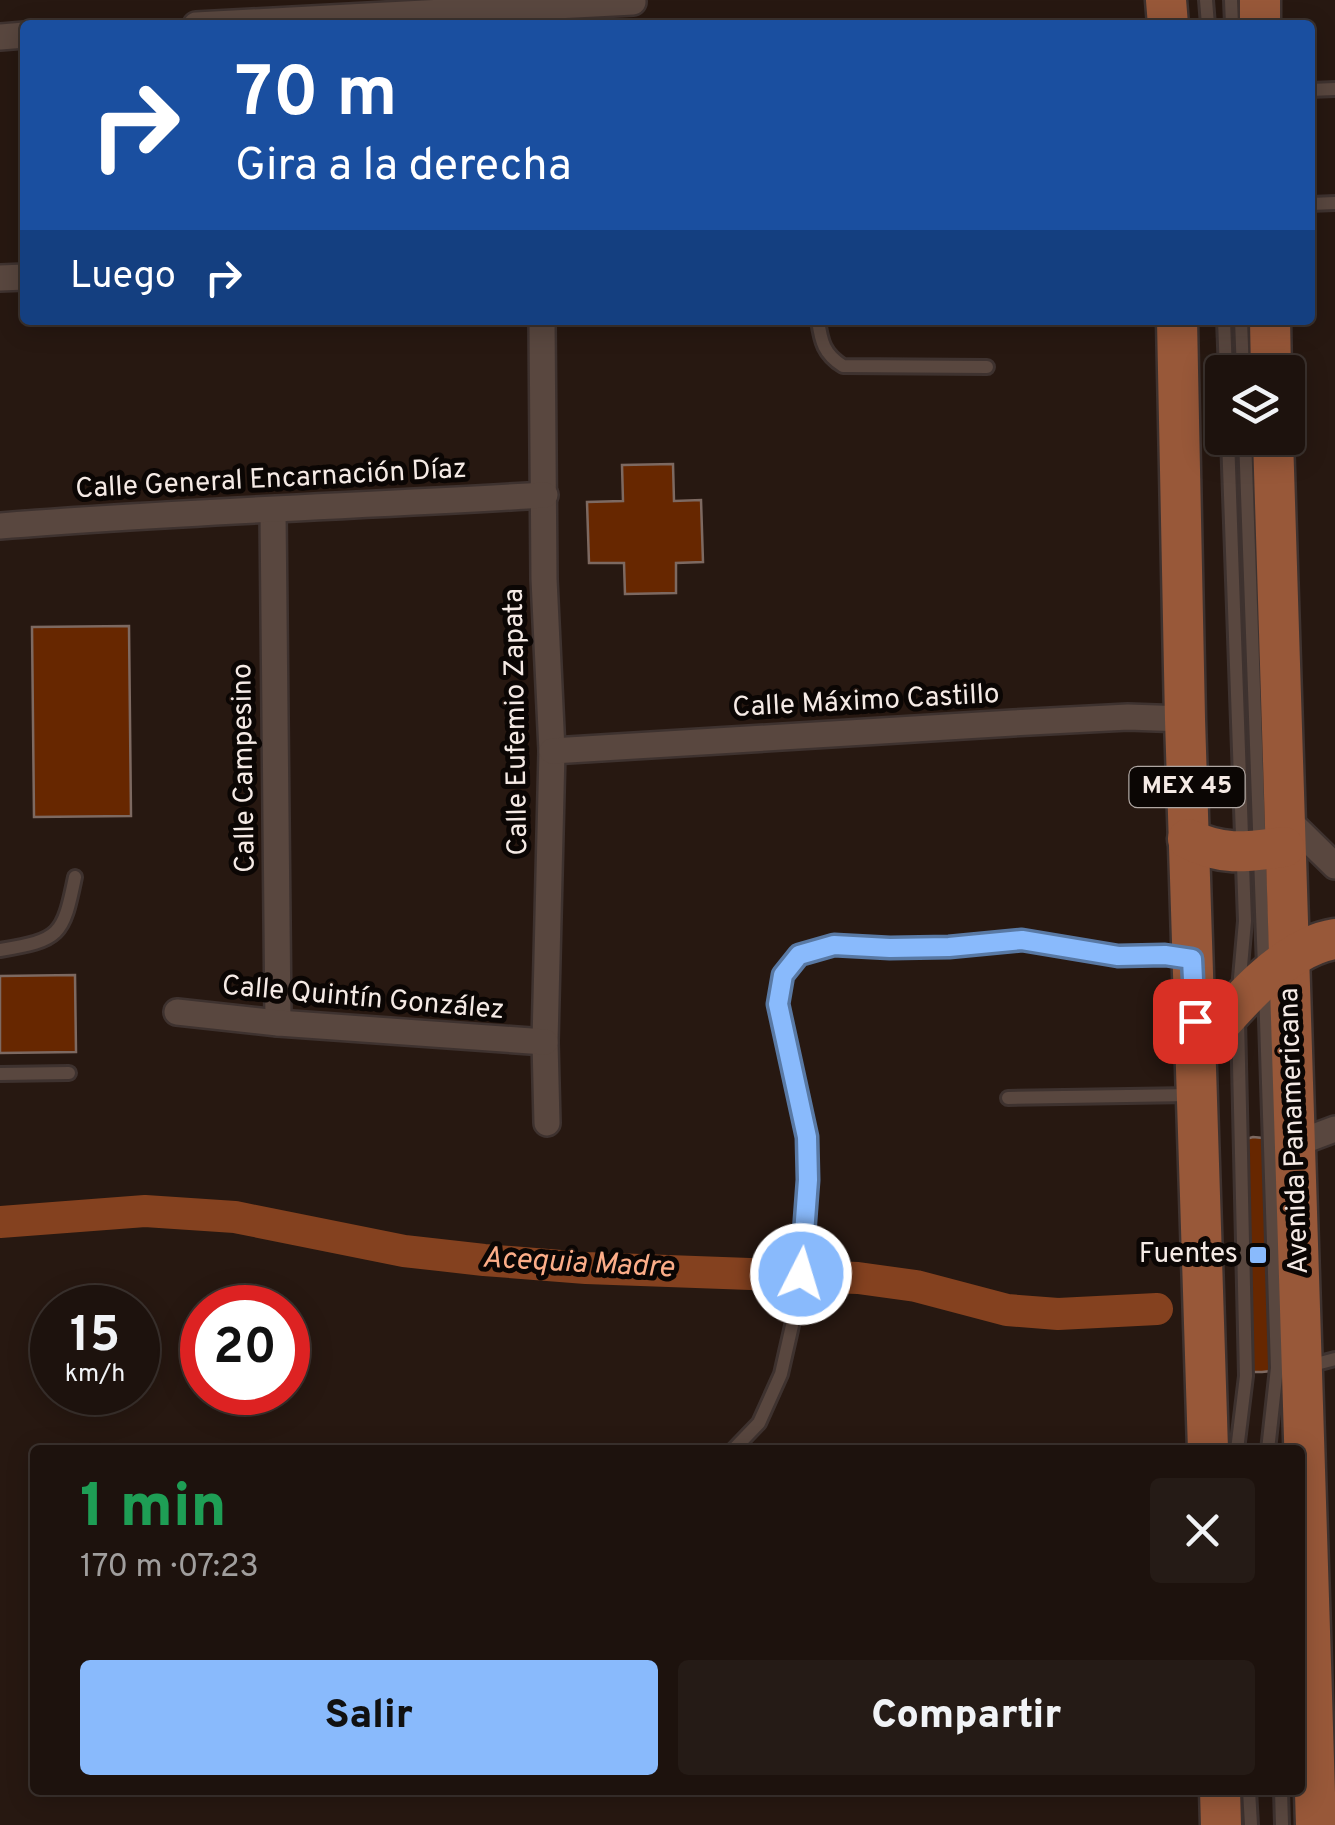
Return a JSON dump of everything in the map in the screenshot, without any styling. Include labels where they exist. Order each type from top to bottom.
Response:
[{"type":"main road","name":"MEX 45","points":[[1177,325],[1188,839],[1208,1445]]},
{"type":"main road","points":[[1270,325],[1271,355]]},
{"type":"main road","name":"Avenida Panamericana","points":[[1273,455],[1264,981],[1295,1144],[1300,1285],[1313,1356],[1310,1778],[1316,1825]]},
{"type":"main road","points":[[1188,839],[1212,851],[1267,841]]},
{"type":"main road","points":[[1196,1052],[1264,981],[1310,948],[1335,939]]},
{"type":"main road","points":[[1220,1795],[1222,1825]]},
{"type":"street","points":[[310,20],[633,2]]},
{"type":"street","name":"Calle Eufemio Zapata","points":[[542,325],[552,751],[545,1042],[547,1123]]},
{"type":"street","name":"Calle General Encarnación Díaz","points":[[0,526],[120,516],[544,495]]},
{"type":"street","name":"Calle Campesino","points":[[272,511],[278,1023]]},
{"type":"street","name":"Calle Máximo Castillo","points":[[552,751],[1032,722],[1185,718]]},
{"type":"street","points":[[1267,841],[1335,866]]},
{"type":"street","name":"Calle Quintín González","points":[[177,1012],[545,1042]]},
{"type":"street","points":[[1295,1144],[1335,1129]]},
{"type":"lane","points":[[819,325],[821,342],[829,357],[843,366],[987,366]]},
{"type":"lane","points":[[1224,325],[1225,355]]},
{"type":"lane","points":[[1241,325],[1242,355]]},
{"type":"lane","points":[[1230,455],[1267,841]]},
{"type":"lane","points":[[1246,455],[1267,841],[1245,921],[1264,981],[1278,1368],[1269,1445]]},
{"type":"lane","points":[[0,950],[35,944],[56,934],[66,918],[75,876]]},
{"type":"lane","points":[[738,1445],[759,1423],[781,1374],[798,1299],[808,1180],[807,1137],[778,1004],[783,975],[799,955],[834,945],[949,947],[1022,940],[1118,956],[1192,959]]},
{"type":"lane","points":[[1238,1445],[1246,1376],[1264,981]]},
{"type":"lane","points":[[0,1074],[68,1073]]},
{"type":"lane","points":[[1008,1098],[1198,1094]]},
{"type":"lane","points":[[1250,1795],[1251,1825]]},
{"type":"lane","points":[[1282,1825],[1300,1795]]},
{"type":"building","points":[[673,464],[674,501],[701,500],[703,562],[676,563],[676,593],[625,594],[624,563],[589,563],[587,502],[623,501],[622,465]]},
{"type":"building","points":[[129,626],[131,816],[34,817],[32,627]]},
{"type":"building","points":[[75,975],[76,1052],[0,1053],[0,976]]},
{"type":"building","name":"Fuentes","points":[[1263,1138],[1271,1371],[1262,1372],[1252,1372],[1246,1139]]},
{"type":"waterway","name":"Acequia Madre","points":[[0,1222],[145,1211],[235,1217],[404,1251],[484,1260],[586,1268],[858,1278],[916,1286],[1007,1310],[1058,1314],[1157,1309]]},
{"type":"place","name":"Fuentes","points":[[1258,1255]]},
{"type":"route","points":[[801,1274],[807,1137],[778,1004],[783,975],[799,955],[834,945],[949,947],[1022,940],[1118,956],[1192,959],[1195,1021]]}]
